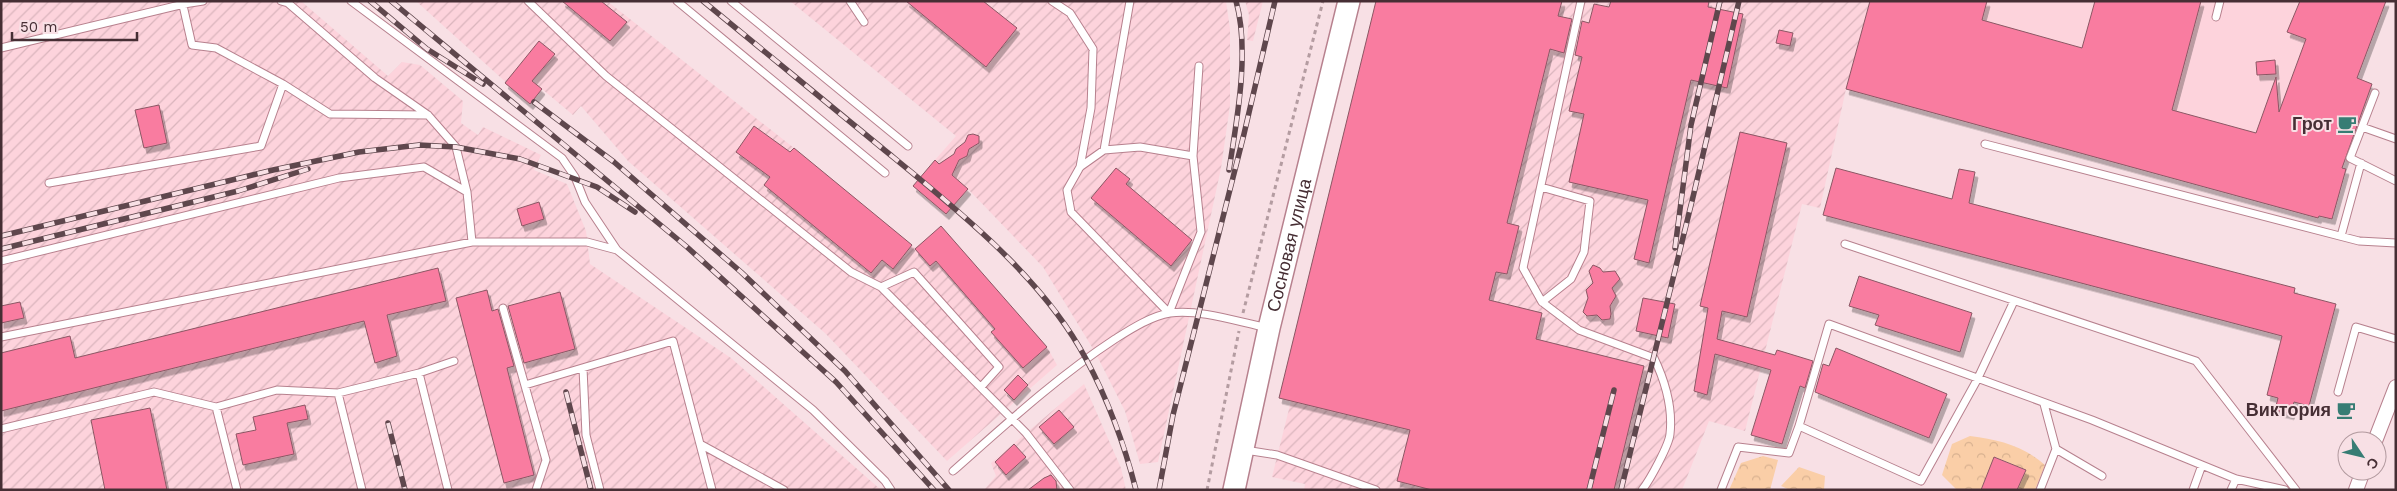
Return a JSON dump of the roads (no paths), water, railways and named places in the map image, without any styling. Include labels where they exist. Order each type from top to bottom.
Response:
[{"type":"main road","name":"Сосновая улица","points":[[1234,490],[1269,328],[1349,1]]},
{"type":"street","points":[[2379,431],[2396,387]]},
{"type":"lane","points":[[1,48],[183,3],[203,1]]},
{"type":"lane","points":[[281,1],[288,3],[375,78],[428,115],[456,147],[467,192],[472,242]]},
{"type":"lane","points":[[351,1],[562,158],[575,177],[585,202],[617,250],[813,410],[885,481],[891,490]]},
{"type":"lane","points":[[528,1],[606,76],[851,272],[881,286],[1026,433],[1070,490]]},
{"type":"lane","points":[[677,1],[885,173]]},
{"type":"lane","points":[[731,1],[908,146]]},
{"type":"lane","points":[[850,1],[864,22]]},
{"type":"lane","points":[[1052,1],[1070,13],[1093,49],[1091,108],[1080,167],[1067,190],[1071,212],[1170,313]]},
{"type":"lane","points":[[1104,150],[1130,1]]},
{"type":"lane","points":[[1581,1],[1523,268],[1542,302],[1579,330],[1654,358],[1668,395],[1670,435],[1649,481],[1642,490]]},
{"type":"lane","points":[[2216,17],[2220,1]]},
{"type":"lane","points":[[183,3],[192,45],[216,48],[283,84],[330,114],[428,115]]},
{"type":"lane","points":[[1170,313],[1201,232],[1193,156],[1199,66]]},
{"type":"lane","points":[[49,183],[261,146],[283,84]]},
{"type":"lane","points":[[2375,93],[2350,158],[2396,181]]},
{"type":"lane","points":[[2362,127],[2396,139]]},
{"type":"lane","points":[[1985,144],[2359,241],[2396,243]]},
{"type":"lane","points":[[1080,167],[1104,150],[1140,146],[1193,156]]},
{"type":"lane","points":[[2341,236],[2361,163]]},
{"type":"lane","points":[[1,261],[339,178],[424,167],[467,192]]},
{"type":"lane","points":[[1541,187],[1590,202],[1584,252],[1571,278],[1542,302]]},
{"type":"lane","points":[[1,337],[472,242],[587,242],[617,250]]},
{"type":"lane","points":[[1845,244],[2196,361],[2296,490]]},
{"type":"lane","points":[[881,286],[914,272],[999,367],[981,387]]},
{"type":"lane","points":[[1799,426],[1921,481],[1977,380],[2014,301]]},
{"type":"lane","points":[[503,308],[546,460],[536,490]]},
{"type":"lane","points":[[953,471],[1012,418],[1086,358],[1135,326],[1170,313],[1197,314],[1269,328]]},
{"type":"lane","points":[[1721,490],[1738,447],[1789,453],[1799,426],[1829,324],[1977,380],[2092,420],[2236,479],[2285,490]]},
{"type":"lane","points":[[2338,392],[2356,327],[2396,339]]},
{"type":"lane","points":[[525,385],[673,341],[712,490]]},
{"type":"lane","points":[[1,429],[154,392],[216,407],[277,390],[338,393],[419,373],[454,361]]},
{"type":"lane","points":[[583,368],[586,435],[600,490]]},
{"type":"lane","points":[[419,373],[448,490]]},
{"type":"lane","points":[[338,393],[362,490]]},
{"type":"lane","points":[[2040,490],[2056,449],[2044,404]]},
{"type":"lane","points":[[216,407],[237,490]]},
{"type":"lane","points":[[700,444],[784,490]]},
{"type":"lane","points":[[1242,449],[1277,455],[1376,490]]},
{"type":"lane","points":[[2056,449],[2102,476]]},
{"type":"lane","points":[[2192,490],[2202,465]]},
{"type":"lane","points":[[2231,490],[2236,479]]},
{"type":"railway","points":[[370,1],[427,49],[483,84]]},
{"type":"railway","points":[[391,1],[687,247],[836,382],[934,490]]},
{"type":"railway","points":[[703,1],[967,219],[1021,271],[1046,299],[1068,329],[1102,391],[1115,423],[1136,490]]},
{"type":"railway","points":[[1229,170],[1241,85],[1242,63],[1242,41],[1236,1]]},
{"type":"railway","points":[[1159,490],[1173,415],[1244,134],[1275,1]]},
{"type":"railway","points":[[1675,248],[1691,125],[1720,1]]},
{"type":"railway","points":[[1621,490],[1739,1]]},
{"type":"railway","points":[[534,102],[614,162],[741,272],[845,371],[949,490]]},
{"type":"railway","points":[[1,236],[273,170],[359,152],[419,145],[456,147],[520,159],[597,187],[635,212]]},
{"type":"railway","points":[[1,249],[238,191],[308,169]]},
{"type":"railway","points":[[1589,490],[1614,390]]},
{"type":"railway","points":[[566,392],[591,490]]},
{"type":"railway","points":[[388,423],[405,490]]},
{"type":"place","name":"Грот","points":[[2347,124]]},
{"type":"place","name":"Виктория","points":[[2346,410]]}]
